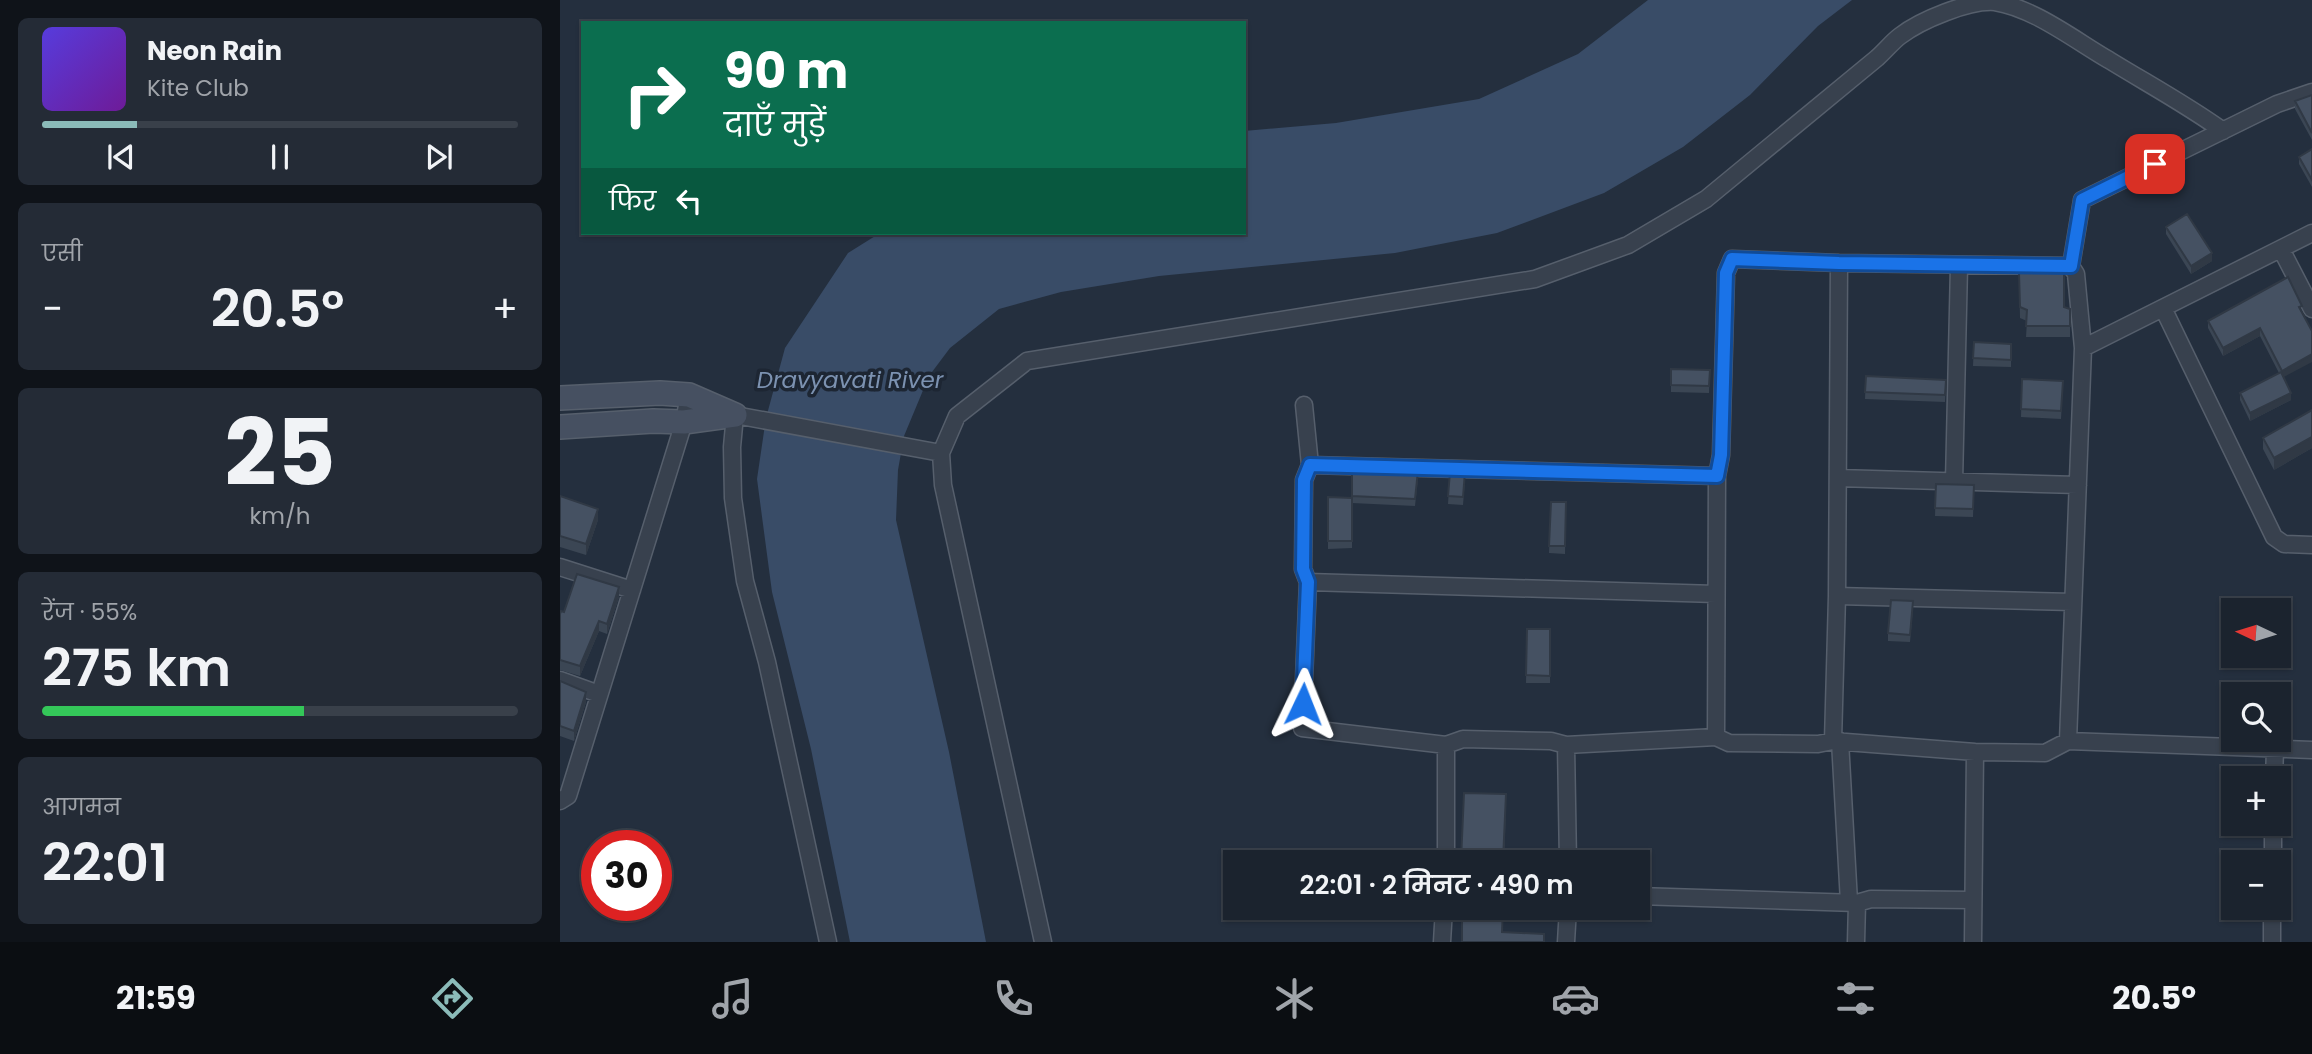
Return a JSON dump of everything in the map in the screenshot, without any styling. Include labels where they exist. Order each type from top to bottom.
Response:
[{"type":"street","points":[[1043,942],[943,485],[941,453],[957,416],[1027,361],[1535,279],[1628,245],[1706,199],[1900,36],[1958,8],[1994,2],[2014,7],[2044,21],[2185,104],[2223,131]]},
{"type":"street","points":[[2068,741],[2083,348],[2076,274],[2071,266],[2082,200],[2277,104],[2312,92]]},
{"type":"street","points":[[2083,348],[2312,233]]},
{"type":"street","points":[[2281,248],[2312,309]]},
{"type":"street","points":[[1716,737],[1717,476],[1721,455],[1726,273],[1732,259],[1959,266],[2071,266]]},
{"type":"street","points":[[1839,263],[1837,741],[1856,942]]},
{"type":"street","points":[[1954,482],[1959,266]]},
{"type":"street","points":[[2163,308],[2274,537],[2284,544],[2312,545]]},
{"type":"street","points":[[560,398],[660,393],[689,395],[735,415],[941,453]]},
{"type":"street","points":[[560,801],[568,796],[684,422],[689,395]]},
{"type":"street","points":[[1304,405],[1310,465],[1304,480],[1303,569],[1308,582],[1302,728],[1446,745],[1463,739],[1551,741],[1566,745],[1716,737],[1729,743],[1818,744],[1837,741],[1975,752],[2045,753],[2068,741],[2221,747]]},
{"type":"street","points":[[560,427],[653,421],[684,422],[735,415]]},
{"type":"street","points":[[735,415],[732,447],[733,498],[745,581],[767,662],[828,942]]},
{"type":"street","points":[[1310,465],[1717,476]]},
{"type":"street","points":[[1838,478],[2078,485]]},
{"type":"street","points":[[560,567],[632,590]]},
{"type":"street","points":[[1308,582],[1716,594]]},
{"type":"street","points":[[1837,596],[2073,602]]},
{"type":"street","points":[[560,680],[599,694]]},
{"type":"street","points":[[1446,745],[1446,850]]},
{"type":"street","points":[[1566,745],[1568,850]]},
{"type":"street","points":[[2291,749],[2312,750]]},
{"type":"street","points":[[1972,942],[1975,752]]},
{"type":"street","points":[[1650,896],[1853,902],[1871,899],[1972,900]]},
{"type":"street","points":[[1442,942],[1443,920]]},
{"type":"street","points":[[1566,942],[1567,920]]},
{"type":"street","points":[[2272,920],[2272,942]]},
{"type":"water","name":"Dravyavati River","points":[[1648,0],[1852,0],[1818,26],[1750,95],[1683,147],[1604,193],[1497,233],[1395,253],[1159,276],[1061,292],[999,309],[950,348],[929,376],[904,436],[898,470],[896,520],[949,752],[986,942],[850,942],[811,749],[772,592],[757,479],[766,418],[785,348],[848,253],[877,235],[1246,235],[1246,131],[1336,123],[1479,99],[1578,54]]},
{"type":"building","points":[[2312,95],[2312,133],[2295,101]]},
{"type":"building","points":[[2312,149],[2312,180],[2299,157]]},
{"type":"building","points":[[2187,214],[2212,253],[2191,266],[2166,227]]},
{"type":"building","points":[[2019,273],[2064,273],[2064,307],[2070,309],[2070,326],[2026,326],[2027,310],[2020,307]]},
{"type":"building","points":[[2288,277],[2302,306],[2299,307],[2312,331],[2312,354],[2282,371],[2260,328],[2223,348],[2208,321]]},
{"type":"building","points":[[1974,342],[2011,344],[2011,360],[1973,358]]},
{"type":"building","points":[[1671,369],[1710,370],[1709,386],[1671,385]]},
{"type":"building","points":[[2281,372],[2291,393],[2250,413],[2240,393]]},
{"type":"building","points":[[1866,376],[1946,380],[1945,395],[1865,392]]},
{"type":"building","points":[[2022,379],[2063,381],[2061,411],[2021,409]]},
{"type":"building","points":[[2312,410],[2312,437],[2274,458],[2263,438]]},
{"type":"building","points":[[1352,469],[1418,471],[1415,499],[1352,496]]},
{"type":"building","points":[[1450,472],[1465,472],[1463,497],[1448,496]]},
{"type":"building","points":[[1936,484],[1974,485],[1973,509],[1935,508]]},
{"type":"building","points":[[560,496],[598,509],[586,544],[560,536]]},
{"type":"building","points":[[1328,497],[1352,498],[1352,541],[1328,541]]},
{"type":"building","points":[[1551,502],[1566,502],[1565,546],[1549,546]]},
{"type":"building","points":[[577,574],[619,587],[607,624],[599,621],[580,666],[560,660],[560,614],[561,611],[564,612]]},
{"type":"building","points":[[1891,600],[1913,601],[1910,635],[1888,633]]},
{"type":"building","points":[[1527,629],[1550,629],[1550,676],[1526,675]]},
{"type":"building","points":[[560,681],[586,692],[574,731],[560,726]]},
{"type":"building","points":[[1464,793],[1506,794],[1503,850],[1461,850]]},
{"type":"building","points":[[1462,920],[1502,920],[1502,932],[1544,934],[1544,942],[1462,942]]},
{"type":"route","points":[[1303,704],[1308,582],[1303,569],[1304,480],[1310,465],[1717,476],[1721,455],[1726,273],[1732,259],[1959,266],[2071,266],[2082,200],[2155,164]]}]
